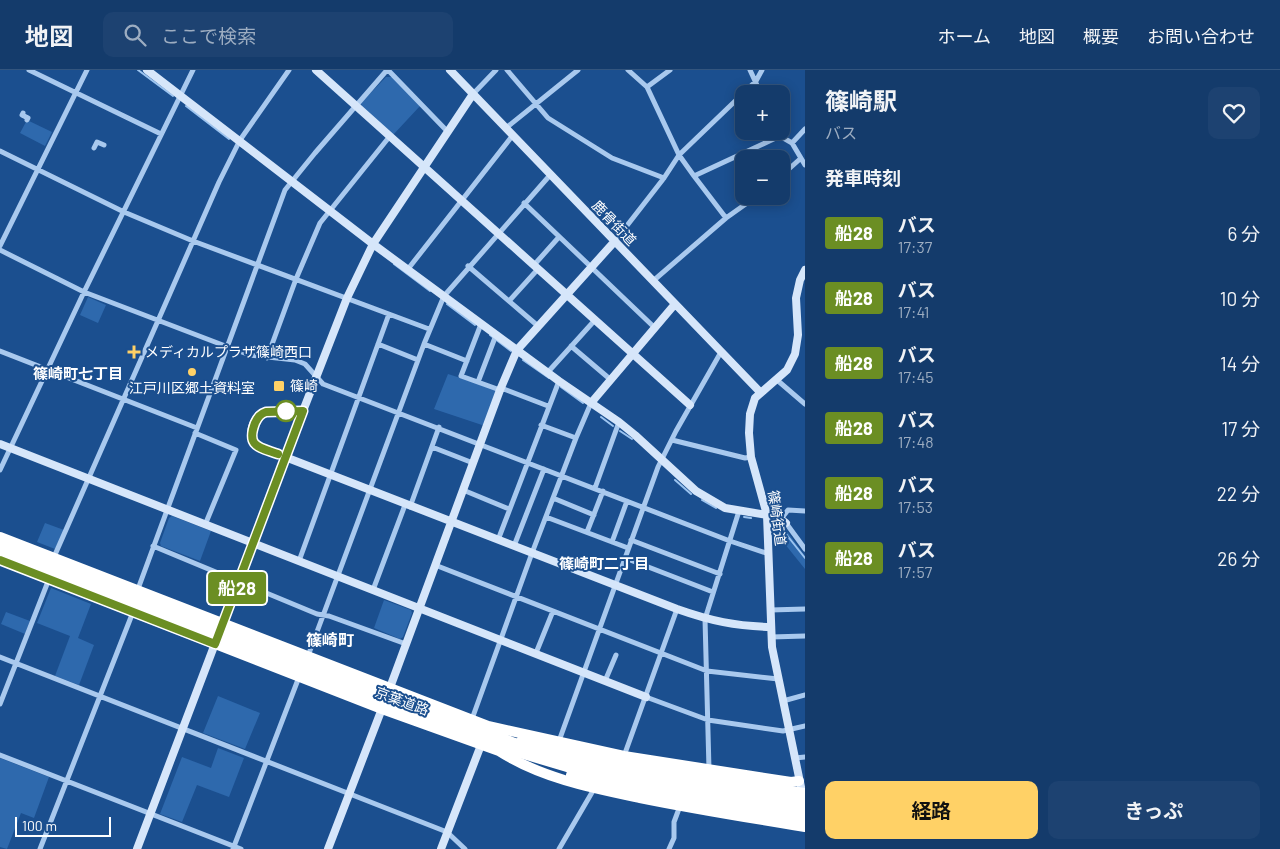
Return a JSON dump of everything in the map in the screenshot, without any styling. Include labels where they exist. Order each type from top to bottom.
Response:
[{"type":"highway","name":"京葉道路","points":[[0,537],[488,726],[624,756],[704,771]]},
{"type":"highway","name":"京葉道路","points":[[0,544],[512,742],[569,759],[623,772],[805,801]]},
{"type":"highway","name":"京葉道路","points":[[0,552],[510,750],[567,767],[621,780],[805,809]]},
{"type":"highway","name":"京葉道路","points":[[0,560],[382,709],[499,751],[516,762],[594,788],[805,827]]},
{"type":"highway","points":[[488,726],[514,736],[595,758],[704,771],[802,787]]},
{"type":"highway","points":[[499,751],[540,766],[591,780],[703,802],[805,818]]},
{"type":"street","points":[[29,70],[161,134]]},
{"type":"street","points":[[0,246],[87,70]]},
{"type":"street","points":[[147,70],[373,244],[558,380],[619,422],[696,491],[725,508],[767,515],[784,521],[805,549]]},
{"type":"street","points":[[0,470],[84,292],[193,70]]},
{"type":"street","points":[[54,557],[90,479],[157,320],[219,182],[240,140],[289,70]]},
{"type":"street","points":[[316,70],[690,405]]},
{"type":"street","points":[[138,589],[285,190],[388,70],[447,131]]},
{"type":"street","name":"鹿骨街道","points":[[450,70],[760,392]]},
{"type":"street","points":[[137,849],[347,298],[373,244],[423,166],[473,94],[496,70]]},
{"type":"street","points":[[507,70],[548,118],[612,158],[664,178]]},
{"type":"street","points":[[506,128],[578,70]]},
{"type":"street","points":[[628,70],[647,86],[679,156],[726,218]]},
{"type":"street","points":[[647,86],[670,70]]},
{"type":"street","points":[[750,70],[758,85]]},
{"type":"street","points":[[328,849],[517,350],[615,241],[679,156],[756,81],[762,70]]},
{"type":"street","points":[[23,114],[28,118],[27,120]]},
{"type":"street","points":[[792,144],[805,129]]},
{"type":"street","points":[[408,269],[514,135]]},
{"type":"street","points":[[267,358],[296,279],[320,223],[390,136]]},
{"type":"street","points":[[694,176],[765,140]]},
{"type":"street","points":[[787,140],[792,144],[805,165]]},
{"type":"street","points":[[94,148],[97,142],[104,145]]},
{"type":"street","points":[[0,151],[124,212],[193,241],[429,329]]},
{"type":"street","points":[[790,168],[800,159]]},
{"type":"street","points":[[308,656],[429,329],[444,296],[468,266],[551,174]]},
{"type":"street","points":[[524,203],[655,328]]},
{"type":"street","points":[[653,281],[726,218],[744,205]]},
{"type":"street","points":[[509,301],[560,237]]},
{"type":"street","points":[[0,250],[84,292],[250,355],[295,360],[309,367],[323,384],[730,541],[769,554]]},
{"type":"street","points":[[468,266],[538,326]]},
{"type":"street","points":[[760,392],[787,370],[795,354],[798,334],[796,298],[800,280],[805,270]]},
{"type":"street","points":[[472,719],[532,553],[591,403],[675,304]]},
{"type":"street","points":[[299,561],[389,314]]},
{"type":"street","points":[[548,372],[596,320]]},
{"type":"street","points":[[482,324],[461,376],[548,406]]},
{"type":"street","points":[[478,382],[496,335]]},
{"type":"street","points":[[378,344],[418,360]]},
{"type":"street","points":[[424,344],[467,361]]},
{"type":"street","points":[[572,346],[611,380]]},
{"type":"street","points":[[0,351],[124,399],[236,450],[205,525]]},
{"type":"street","points":[[559,741],[614,586],[662,459],[690,405],[721,352]]},
{"type":"street","points":[[498,540],[558,380]]},
{"type":"street","points":[[777,380],[805,404]]},
{"type":"street","name":"篠崎街道","points":[[760,392],[755,398],[750,414],[749,442],[751,457],[767,515],[771,637],[778,679],[802,787]]},
{"type":"street","points":[[303,411],[263,413],[257,418],[251,433],[251,439],[256,445],[331,476],[677,609],[705,619],[740,626],[771,627]]},
{"type":"street","points":[[595,488],[619,422]]},
{"type":"street","points":[[542,425],[576,438]]},
{"type":"street","points":[[373,590],[439,428]]},
{"type":"street","points":[[672,440],[745,458],[751,457]]},
{"type":"street","points":[[0,444],[337,577],[708,720],[789,730],[805,726]]},
{"type":"street","points":[[432,447],[473,463]]},
{"type":"street","points":[[514,546],[544,469]]},
{"type":"street","points":[[463,490],[509,509]]},
{"type":"street","points":[[587,532],[603,491]]},
{"type":"street","points":[[553,498],[594,515]]},
{"type":"street","points":[[612,542],[627,500]]},
{"type":"street","points":[[784,521],[788,510],[805,511]]},
{"type":"street","points":[[704,771],[708,720],[705,619],[739,511]]},
{"type":"street","points":[[546,517],[628,548]]},
{"type":"street","points":[[631,540],[720,574]]},
{"type":"street","points":[[154,546],[239,582],[406,644]]},
{"type":"street","points":[[625,558],[713,592]]},
{"type":"street","points":[[435,565],[707,671],[778,679]]},
{"type":"street","points":[[0,704],[50,579]]},
{"type":"street","points":[[624,756],[677,609]]},
{"type":"street","points":[[770,610],[805,609]]},
{"type":"street","points":[[536,654],[553,611]]},
{"type":"street","points":[[40,849],[133,612]]},
{"type":"street","points":[[771,637],[805,636]]},
{"type":"street","points":[[605,681],[616,655]]},
{"type":"street","points":[[0,658],[447,832],[465,849]]},
{"type":"street","points":[[234,848],[300,677]]},
{"type":"street","points":[[783,701],[805,695]]},
{"type":"street","points":[[441,849],[481,745]]},
{"type":"street","points":[[0,755],[234,848],[241,849]]},
{"type":"street","points":[[795,758],[805,758]]},
{"type":"street","points":[[559,849],[594,788]]},
{"type":"street","points":[[669,849],[674,838],[674,822],[681,804]]},
{"type":"shaded area","points":[[386,77],[393,77],[420,106],[393,135],[362,107],[361,103]]},
{"type":"shaded area","points":[[27,120],[52,132],[45,146],[20,133]]},
{"type":"shaded area","points":[[88,297],[106,305],[98,323],[80,315]]},
{"type":"shaded area","points":[[448,374],[498,390],[485,426],[434,409]]},
{"type":"shaded area","points":[[172,516],[211,531],[200,561],[161,546],[160,543],[169,518]]},
{"type":"shaded area","points":[[45,523],[64,530],[55,549],[37,542]]},
{"type":"shaded area","points":[[781,523],[805,556],[805,569],[780,538]]},
{"type":"shaded area","points":[[51,588],[91,604],[78,638],[94,645],[79,685],[55,676],[70,636],[37,623]]},
{"type":"shaded area","points":[[384,600],[411,610],[412,613],[403,637],[400,639],[374,628]]},
{"type":"shaded area","points":[[6,612],[30,621],[25,634],[1,624]]},
{"type":"shaded area","points":[[218,696],[260,713],[245,749],[203,733]]},
{"type":"shaded area","points":[[218,748],[244,758],[229,797],[197,785],[182,822],[160,814],[182,757],[211,768]]},
{"type":"shaded area","points":[[0,758],[49,777],[34,818],[21,813],[7,849],[0,847]]},
{"type":"waterway","points":[[138,70],[173,96]]},
{"type":"waterway","points":[[186,106],[229,139]]},
{"type":"waterway","points":[[394,264],[430,291]]},
{"type":"waterway","points":[[447,304],[475,325]]},
{"type":"waterway","points":[[490,335],[511,351]]},
{"type":"waterway","points":[[523,360],[549,378]]},
{"type":"waterway","points":[[561,387],[583,403]]},
{"type":"waterway","points":[[601,417],[613,426]]},
{"type":"waterway","points":[[620,431],[632,439]]},
{"type":"waterway","points":[[675,480],[691,494]]},
{"type":"waterway","points":[[702,500],[716,508]]},
{"type":"waterway","points":[[744,517],[751,518]]},
{"type":"waterway","points":[[782,529],[805,558]]},
{"type":"bus line","name":"船28","points":[[0,560],[215,644],[303,411],[266,412],[260,414],[257,418],[250,436],[251,439],[256,445],[278,454]]},
{"type":"place","name":"メディカルプラザ篠崎西口","points":[[134,352]]},
{"type":"place","name":"江戸川区郷土資料室","points":[[192,372]]},
{"type":"place","name":"篠崎","points":[[279,386]]},
{"type":"district","name":"篠崎町七丁目","points":[[78,374]]},
{"type":"district","name":"篠崎町二丁目","points":[[604,564]]},
{"type":"district","name":"篠崎町","points":[[330,640]]}]
